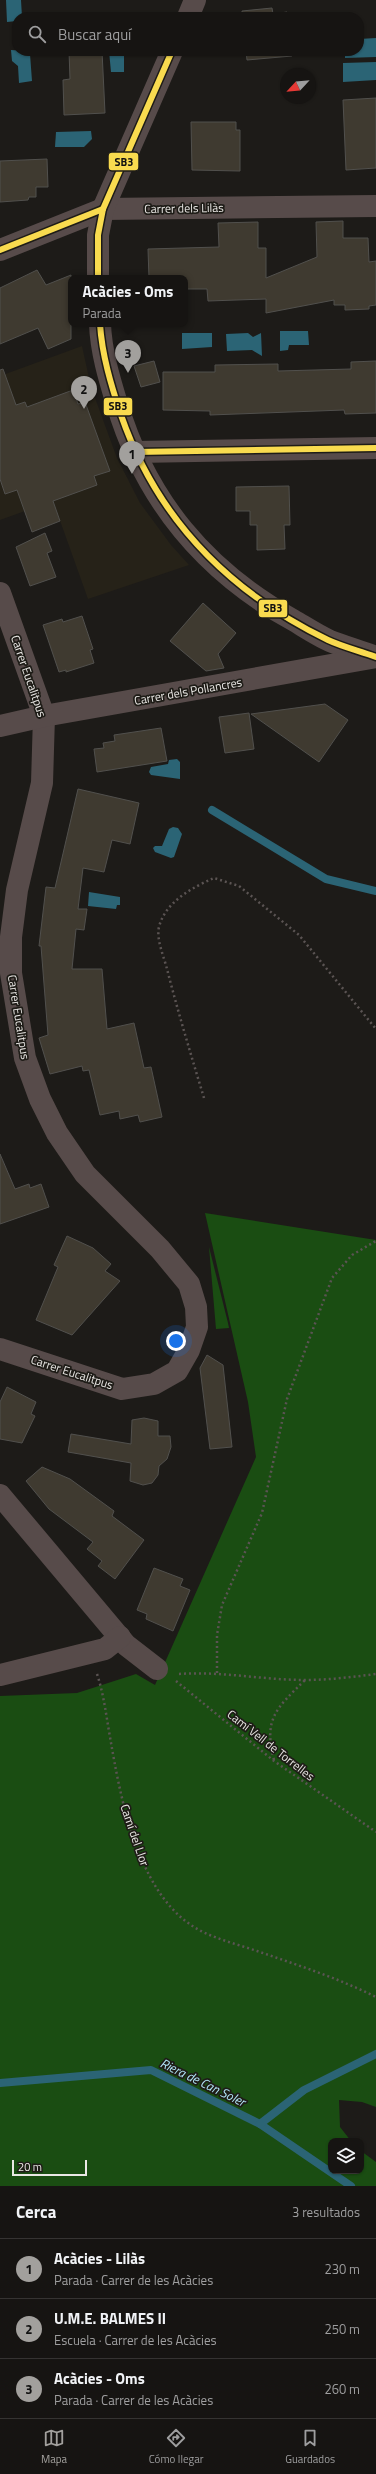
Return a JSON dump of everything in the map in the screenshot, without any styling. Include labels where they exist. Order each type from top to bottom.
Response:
[{"type":"street","points":[[190,12],[196,0]]},
{"type":"street","points":[[98,275],[98,235],[103,209],[170,56]]},
{"type":"street","name":"Carrer dels Lilàs","points":[[0,250],[103,209],[376,206]]},
{"type":"street","points":[[100,327],[101,340],[109,377],[121,416],[135,452],[155,492],[172,517],[210,561],[258,601],[329,640],[376,657]]},
{"type":"street","points":[[135,452],[376,448]]},
{"type":"street","name":"Carrer Eucalitpus","points":[[0,593],[44,716],[42,783],[17,890],[11,937],[11,973],[24,1058],[40,1099],[57,1133],[85,1174],[160,1249],[189,1284],[196,1307],[197,1327],[189,1350],[177,1371],[154,1384],[122,1389],[0,1349]]},
{"type":"street","name":"Carrer dels Pollancres","points":[[0,726],[44,716],[376,657]]},
{"type":"street","points":[[0,1494],[120,1637],[163,1672]]},
{"type":"street","points":[[0,1675],[106,1650],[120,1637]]},
{"type":"path","points":[[204,1098],[171,986],[160,942],[158,927],[173,902],[193,888],[214,878],[239,886],[299,935],[376,1029]]},
{"type":"path","points":[[217,1674],[217,1636],[222,1605],[262,1513],[287,1399],[332,1278],[352,1255],[376,1240]]},
{"type":"path","name":"Camí del Llor","points":[[90,1653],[103,1692],[117,1772],[136,1844],[157,1890],[181,1920],[204,1933],[306,1968],[376,1997]]},
{"type":"path","points":[[163,1672],[306,1680],[341,1679],[376,1674]]},
{"type":"path","name":"Camí Vell de Torrelles","points":[[163,1672],[274,1761],[376,1832]]},
{"type":"path","points":[[274,1761],[268,1732],[272,1719],[280,1704],[306,1680]]},
{"type":"shaded area","points":[[82,346],[91,387],[117,458],[140,503],[171,545],[189,565],[88,599],[53,501],[0,520],[0,376]]},
{"type":"green space","points":[[205,1213],[376,1240],[376,2107],[362,2102],[339,2100],[340,2127],[349,2138],[328,2138],[328,2174],[364,2174],[364,2153],[376,2162],[376,2186],[0,2186],[0,1696],[77,1693],[136,1674],[155,1685],[256,1457],[248,1402]]},
{"type":"green space","points":[[209,1247],[228,1323],[229,1328],[216,1329]]},
{"type":"water","points":[[6,0],[21,0],[22,12],[12,12],[12,22],[7,22]]},
{"type":"water","points":[[376,38],[376,57],[345,58],[345,56],[364,56],[364,39]]},
{"type":"water","points":[[11,50],[12,56],[30,56],[32,81],[19,83],[18,66],[12,61]]},
{"type":"water","points":[[109,56],[124,56],[124,72],[111,72]]},
{"type":"water","points":[[376,62],[376,80],[343,82],[343,63]]},
{"type":"water","points":[[91,131],[92,139],[84,147],[55,147],[56,132]]},
{"type":"water","points":[[280,331],[308,331],[309,345],[289,345],[288,350],[280,351]]},
{"type":"water","points":[[182,333],[212,333],[212,347],[182,349]]},
{"type":"water","points":[[248,333],[253,337],[261,333],[262,356],[252,350],[227,351],[226,334]]},
{"type":"water","points":[[177,759],[180,762],[180,779],[151,775],[149,772],[151,767],[168,764],[169,760]]},
{"type":"water","points":[[173,827],[178,828],[182,834],[174,857],[171,858],[155,852],[153,848],[155,846],[162,846],[169,829]]},
{"type":"water","points":[[89,892],[120,897],[120,905],[117,905],[116,909],[88,906]]},
{"type":"building","points":[[272,8],[273,12],[242,12]]},
{"type":"building","points":[[69,56],[102,56],[105,113],[64,115],[63,80],[70,79]]},
{"type":"building","points":[[247,56],[292,56],[247,60]]},
{"type":"building","points":[[376,98],[376,168],[346,170],[343,100]]},
{"type":"building","points":[[191,122],[236,122],[236,130],[240,130],[240,171],[192,170]]},
{"type":"building","points":[[47,159],[48,187],[36,187],[36,197],[29,197],[28,200],[0,202],[0,161]]},
{"type":"building","points":[[343,221],[343,238],[368,238],[369,262],[376,261],[376,305],[369,306],[369,309],[345,310],[345,305],[334,305],[334,300],[266,313],[266,299],[208,301],[207,289],[188,289],[188,275],[149,275],[148,249],[219,247],[218,223],[258,222],[258,248],[266,248],[266,278],[317,257],[316,222]]},
{"type":"building","points":[[37,270],[46,285],[68,276],[68,327],[71,327],[71,339],[48,349],[38,328],[0,344],[0,288]]},
{"type":"building","points":[[154,361],[160,382],[141,387],[134,366]]},
{"type":"building","points":[[376,361],[376,413],[345,414],[344,410],[210,415],[210,411],[163,410],[163,372],[215,372],[215,365],[278,364],[278,371],[351,369],[351,362]]},
{"type":"building","points":[[3,369],[16,405],[25,402],[27,407],[73,390],[78,404],[85,402],[110,471],[94,476],[97,485],[53,501],[60,521],[32,532],[17,490],[5,494],[0,479],[0,370]]},
{"type":"building","points":[[289,486],[290,525],[284,525],[285,549],[257,550],[257,525],[250,525],[250,511],[236,511],[236,487]]},
{"type":"building","points":[[45,533],[52,551],[47,553],[56,577],[30,586],[16,547]]},
{"type":"building","points":[[203,603],[236,633],[218,654],[224,668],[206,671],[170,641]]},
{"type":"building","points":[[82,616],[93,649],[90,650],[94,663],[66,672],[66,670],[59,672],[43,625],[62,619],[63,622]]},
{"type":"building","points":[[325,704],[348,720],[319,762],[251,714]]},
{"type":"building","points":[[249,713],[254,749],[225,753],[219,717]]},
{"type":"building","points":[[161,728],[167,761],[97,772],[94,749],[104,748],[103,743],[115,741],[114,735]]},
{"type":"building","points":[[78,789],[139,803],[130,844],[112,840],[104,872],[83,868],[78,909],[87,909],[84,930],[76,929],[72,969],[102,969],[107,1029],[134,1023],[144,1068],[151,1067],[162,1117],[140,1122],[138,1115],[120,1119],[119,1111],[100,1115],[89,1070],[83,1071],[82,1066],[50,1074],[39,1038],[48,1035],[41,946],[39,946],[46,887],[55,888]]},
{"type":"building","points":[[0,1154],[15,1189],[29,1184],[30,1188],[41,1184],[49,1207],[0,1224]]},
{"type":"building","points":[[67,1236],[93,1248],[111,1264],[105,1271],[120,1281],[72,1335],[36,1320],[58,1267],[54,1265]]},
{"type":"building","points":[[207,1355],[223,1365],[232,1447],[210,1449],[200,1368]]},
{"type":"building","points":[[7,1387],[36,1402],[31,1414],[35,1416],[22,1443],[0,1439],[0,1402]]},
{"type":"building","points":[[144,1418],[158,1421],[158,1436],[170,1436],[171,1447],[167,1459],[159,1466],[158,1475],[152,1483],[143,1485],[130,1481],[131,1463],[68,1452],[71,1434],[131,1444],[132,1420]]},
{"type":"building","points":[[42,1467],[70,1479],[114,1511],[112,1516],[144,1540],[115,1579],[98,1566],[102,1561],[87,1549],[93,1542],[49,1509],[26,1481]]},
{"type":"building","points":[[154,1568],[183,1579],[180,1586],[190,1590],[173,1631],[146,1619],[147,1614],[137,1610]]},
{"type":"waterway","points":[[212,810],[326,879],[376,891]]},
{"type":"waterway","points":[[260,2124],[304,2090],[376,2054]]},
{"type":"waterway","name":"Riera de Can Soler","points":[[0,2083],[151,2070],[260,2124],[351,2186]]},
{"type":"transit line","name":"SB3","points":[[98,275],[98,235],[103,209],[170,56]]},
{"type":"transit line","name":"SB3","points":[[0,250],[103,209]]},
{"type":"transit line","name":"SB3","points":[[100,327],[108,370],[121,415],[136,453],[155,487],[176,519],[201,548],[228,575],[259,599],[292,621],[328,640],[376,657]]},
{"type":"transit line","name":"SB3","points":[[135,452],[376,448]]},
{"type":"place","name":"Acàcies - Oms","points":[[128,373]]},
{"type":"place","name":"U.M.E. BALMES II","points":[[84,409]]},
{"type":"place","name":"Acàcies - Lilàs","points":[[132,474]]}]
